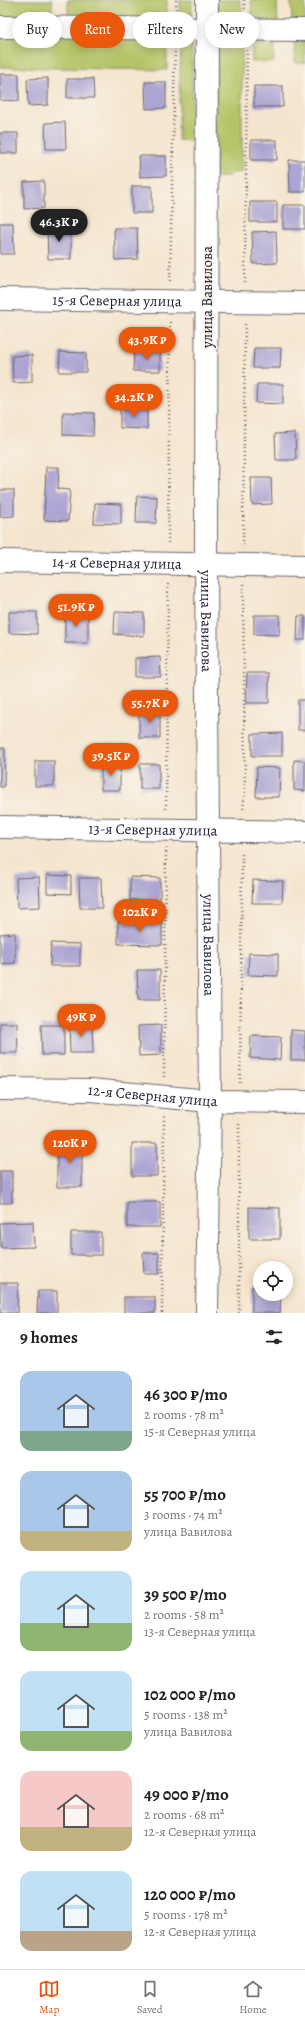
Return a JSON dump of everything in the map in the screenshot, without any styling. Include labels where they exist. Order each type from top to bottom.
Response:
[{"type":"street","name":"улица Вавилова","points":[[207,0],[207,12]]},
{"type":"street","points":[[0,27],[133,28]]},
{"type":"street","points":[[259,29],[305,30]]},
{"type":"street","name":"улица Вавилова","points":[[206,48],[206,563],[210,1101],[207,1313]]},
{"type":"street","name":"15-я Северная улица","points":[[0,299],[305,303]]},
{"type":"street","name":"14-я Северная улица","points":[[0,561],[206,563],[305,566]]},
{"type":"street","name":"13-я Северная улица","points":[[0,827],[305,832]]},
{"type":"street","name":"12-я Северная улица","points":[[0,1089],[90,1090],[210,1101],[305,1102]]},
{"type":"path","points":[[176,0],[176,12]]},
{"type":"path","points":[[244,0],[245,12]]},
{"type":"path","points":[[162,1313],[170,301],[176,48]]},
{"type":"path","points":[[239,1313],[242,831],[245,788],[243,565],[247,48]]},
{"type":"green space","points":[[0,0],[52,0],[52,12],[12,12],[12,20],[0,20]]},
{"type":"green space","points":[[68,0],[167,0],[167,12],[133,12],[133,22],[125,22],[125,12],[70,12],[70,21],[68,21]]},
{"type":"green space","points":[[180,0],[192,0],[192,12],[180,12]]},
{"type":"green space","points":[[213,0],[240,0],[242,12],[212,12]]},
{"type":"green space","points":[[251,0],[277,0],[278,24],[259,24],[259,12],[252,12]]},
{"type":"green space","points":[[291,0],[305,0],[305,21],[292,21]]},
{"type":"green space","points":[[0,33],[12,33],[12,48],[62,48],[62,35],[70,36],[70,48],[125,48],[125,37],[133,38],[133,48],[167,48],[167,70],[0,67]]},
{"type":"green space","points":[[294,41],[305,42],[305,63],[295,63]]},
{"type":"green space","points":[[259,43],[275,44],[274,62],[252,62],[252,48],[259,48]]},
{"type":"green space","points":[[181,48],[192,48],[192,141],[178,140]]},
{"type":"green space","points":[[216,48],[242,48],[242,172],[232,173],[228,177],[215,177]]},
{"type":"building","points":[[0,74],[19,74],[19,101],[0,100]]},
{"type":"building","points":[[48,78],[48,105],[28,106],[27,79]]},
{"type":"building","points":[[67,79],[93,79],[94,98],[67,98]]},
{"type":"building","points":[[145,82],[166,82],[166,108],[146,109]]},
{"type":"building","points":[[254,86],[283,86],[283,107],[254,107]]},
{"type":"building","points":[[65,122],[66,149],[46,149],[45,123]]},
{"type":"building","points":[[0,133],[18,133],[18,153],[0,153]]},
{"type":"building","points":[[251,140],[277,140],[277,160],[251,160]]},
{"type":"building","points":[[139,156],[166,156],[166,176],[140,177]]},
{"type":"building","points":[[289,160],[305,160],[305,192],[290,192]]},
{"type":"building","points":[[44,181],[44,208],[24,209],[24,182]]},
{"type":"building","points":[[132,186],[152,186],[152,213],[132,213]]},
{"type":"building","points":[[250,202],[277,202],[277,222],[250,222]]},
{"type":"building","points":[[283,205],[305,205],[305,229],[283,229]]},
{"type":"building","points":[[0,223],[13,223],[14,254],[0,254]]},
{"type":"building","points":[[71,227],[71,259],[48,259],[47,228]]},
{"type":"building","points":[[114,228],[137,228],[138,259],[115,260]]},
{"type":"building","points":[[276,231],[277,263],[253,264],[252,232]]},
{"type":"building","points":[[254,348],[281,348],[280,368],[253,368]]},
{"type":"building","points":[[134,351],[160,351],[160,371],[133,371]]},
{"type":"building","points":[[60,352],[86,353],[86,372],[59,372]]},
{"type":"building","points":[[32,355],[32,382],[13,383],[12,356]]},
{"type":"building","points":[[257,384],[283,384],[283,404],[256,403]]},
{"type":"building","points":[[120,408],[147,408],[147,429],[120,428]]},
{"type":"building","points":[[63,412],[94,413],[93,436],[63,435]]},
{"type":"building","points":[[295,433],[296,460],[276,460],[275,434]]},
{"type":"building","points":[[46,467],[59,467],[58,489],[70,490],[68,521],[44,520]]},
{"type":"building","points":[[251,478],[271,478],[272,504],[252,505]]},
{"type":"building","points":[[0,490],[14,490],[14,516],[0,517]]},
{"type":"building","points":[[137,496],[157,497],[156,523],[136,523]]},
{"type":"building","points":[[95,503],[121,504],[121,524],[94,523]]},
{"type":"building","points":[[9,612],[37,612],[37,634],[9,633]]},
{"type":"building","points":[[115,612],[144,613],[144,636],[114,634]]},
{"type":"building","points":[[65,613],[88,613],[88,643],[65,643]]},
{"type":"building","points":[[254,615],[280,615],[279,635],[254,634]]},
{"type":"building","points":[[298,616],[305,616],[305,640],[297,640]]},
{"type":"building","points":[[160,657],[161,677],[135,677],[135,658]]},
{"type":"building","points":[[247,673],[269,673],[269,703],[246,703]]},
{"type":"building","points":[[298,700],[305,700],[305,730],[298,730]]},
{"type":"building","points":[[139,710],[160,710],[160,738],[139,738]]},
{"type":"building","points":[[282,733],[282,756],[252,756],[252,734]]},
{"type":"building","points":[[0,748],[5,748],[4,787],[0,787]]},
{"type":"building","points":[[294,760],[305,761],[305,791],[294,790]]},
{"type":"building","points":[[35,761],[54,761],[54,786],[35,786]]},
{"type":"building","points":[[120,764],[120,790],[101,790],[101,765]]},
{"type":"building","points":[[140,764],[159,764],[159,789],[140,789]]},
{"type":"building","points":[[257,767],[280,768],[279,797],[256,797]]},
{"type":"building","points":[[47,875],[71,876],[71,894],[47,893]]},
{"type":"building","points":[[39,877],[40,907],[17,908],[16,878]]},
{"type":"building","points":[[130,877],[160,878],[160,900],[130,900]]},
{"type":"building","points":[[79,878],[101,878],[102,908],[80,908]]},
{"type":"building","points":[[253,880],[283,881],[282,903],[252,903]]},
{"type":"building","points":[[118,922],[162,922],[162,945],[118,944]]},
{"type":"building","points":[[15,933],[15,963],[0,964],[0,934]]},
{"type":"building","points":[[51,943],[80,944],[80,966],[50,966]]},
{"type":"building","points":[[249,953],[278,954],[278,976],[248,975]]},
{"type":"building","points":[[137,970],[160,970],[160,1000],[138,1000]]},
{"type":"building","points":[[0,1023],[17,1023],[18,1053],[0,1053]]},
{"type":"building","points":[[69,1023],[92,1023],[93,1053],[70,1053]]},
{"type":"building","points":[[41,1025],[64,1025],[64,1055],[42,1055]]},
{"type":"building","points":[[161,1025],[161,1055],[139,1056],[138,1026]]},
{"type":"building","points":[[291,1030],[305,1031],[305,1060],[291,1060]]},
{"type":"building","points":[[251,1036],[281,1037],[280,1060],[250,1058]]},
{"type":"building","points":[[57,1141],[82,1141],[82,1187],[57,1187]]},
{"type":"building","points":[[132,1143],[157,1143],[157,1176],[132,1176]]},
{"type":"building","points":[[0,1171],[12,1171],[12,1203],[0,1203]]},
{"type":"building","points":[[127,1202],[160,1202],[160,1227],[127,1227]]},
{"type":"building","points":[[249,1207],[280,1208],[280,1239],[249,1239]]},
{"type":"building","points":[[33,1222],[34,1247],[1,1248],[0,1223]]},
{"type":"building","points":[[71,1232],[101,1232],[101,1255],[71,1255]]},
{"type":"building","points":[[143,1253],[159,1253],[159,1274],[144,1274]]},
{"type":"building","points":[[0,1283],[18,1283],[17,1313],[0,1313]]},
{"type":"building","points":[[252,1287],[253,1301],[281,1301],[280,1313],[252,1313]]},
{"type":"building","points":[[38,1291],[57,1291],[57,1313],[37,1313]]},
{"type":"building","points":[[124,1297],[155,1297],[155,1313],[124,1313]]}]
